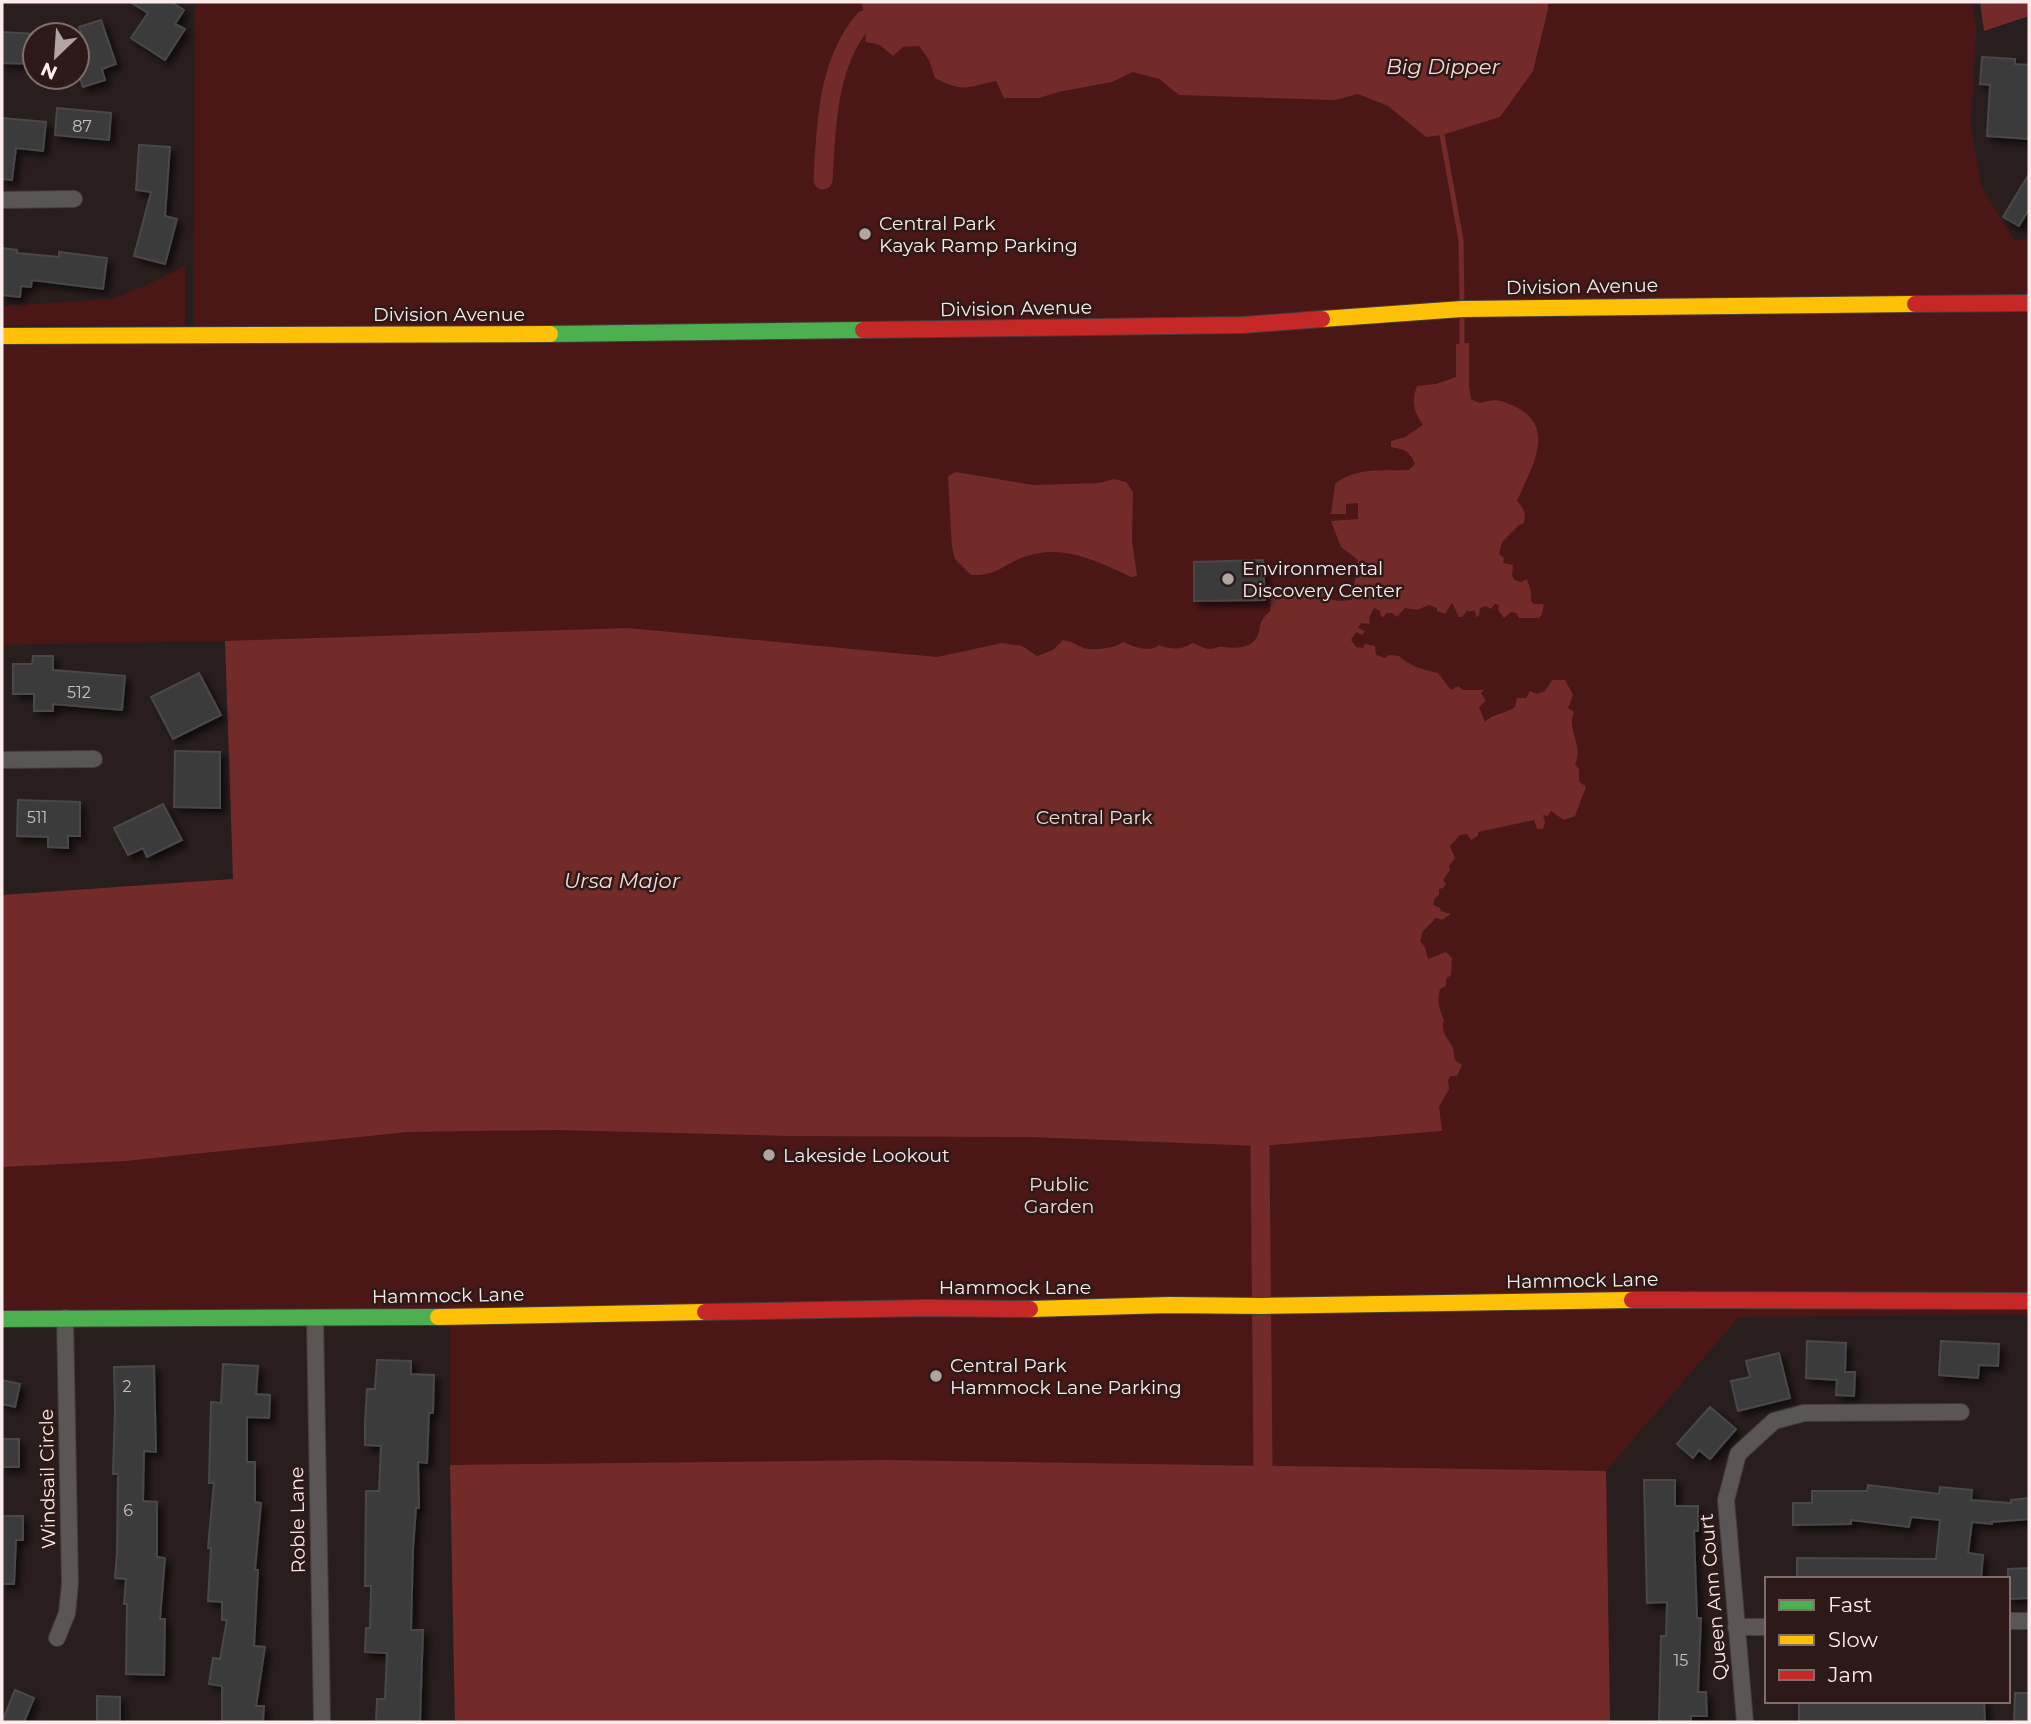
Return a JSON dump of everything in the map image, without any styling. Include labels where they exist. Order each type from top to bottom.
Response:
[{"type":"street","points":[[2,200],[74,199]]},
{"type":"street","name":"Division Avenue","points":[[2,336],[569,334],[1243,326],[1462,309],[2029,303]]},
{"type":"street","points":[[2,760],[94,759]]},
{"type":"street","name":"Hammock Lane","points":[[2,1319],[314,1318],[1665,1300],[2029,1301]]},
{"type":"street","name":"Windsail Circle","points":[[57,1638],[67,1613],[70,1584],[65,1318]]},
{"type":"street","name":"Roble Lane","points":[[314,1318],[322,1722]]},
{"type":"street","name":"Queen Ann Court","points":[[1745,1722],[1726,1500],[1738,1454],[1774,1421],[1804,1413],[1961,1412]]},
{"type":"street","points":[[2010,1621],[2029,1621]]},
{"type":"street","points":[[1736,1627],[1765,1627]]},
{"type":"green space","name":"Central Park","points":[[195,2],[1972,2],[1976,30],[1971,128],[1982,188],[2015,240],[2029,239],[2029,1315],[1739,1317],[1606,1471],[1610,1722],[455,1722],[450,1316],[2,1319],[2,895],[234,879],[225,641],[2,645],[2,335],[193,336]]},
{"type":"green space","points":[[185,266],[185,326],[2,325],[2,306],[111,299]]},
{"type":"water","name":"Big Dipper","points":[[862,2],[1548,2],[1548,9],[1533,71],[1500,117],[1442,135],[1426,137],[1388,106],[1358,94],[1335,100],[1179,95],[1159,79],[1133,72],[1112,82],[1039,98],[1004,98],[996,81],[959,87],[935,78],[929,60],[919,46],[903,47],[893,56],[880,45],[866,42]]},
{"type":"water","points":[[1980,2],[2029,2],[2029,16],[1984,31]]},
{"type":"water","name":"Ursa Major","points":[[1469,343],[1471,399],[1480,403],[1498,400],[1507,403],[1529,416],[1536,426],[1537,450],[1517,501],[1525,518],[1523,524],[1502,542],[1499,554],[1504,558],[1503,563],[1513,565],[1512,576],[1515,580],[1521,582],[1527,579],[1531,601],[1534,604],[1544,604],[1542,614],[1539,618],[1519,618],[1516,613],[1511,612],[1504,618],[1498,610],[1499,605],[1495,604],[1491,609],[1486,606],[1480,608],[1479,616],[1476,617],[1475,610],[1468,610],[1459,617],[1452,603],[1445,614],[1429,605],[1417,610],[1405,608],[1397,617],[1386,613],[1384,617],[1374,608],[1369,618],[1370,624],[1361,623],[1358,628],[1365,631],[1362,635],[1356,632],[1351,640],[1356,647],[1363,648],[1365,644],[1375,646],[1376,655],[1385,658],[1389,655],[1399,656],[1417,667],[1438,673],[1451,690],[1458,686],[1463,690],[1484,690],[1481,693],[1486,701],[1479,707],[1485,722],[1515,707],[1517,698],[1526,698],[1530,691],[1537,694],[1545,691],[1552,680],[1565,680],[1573,695],[1568,708],[1574,712],[1572,725],[1578,750],[1575,764],[1579,769],[1579,781],[1586,787],[1575,816],[1564,820],[1551,811],[1548,816],[1543,815],[1543,829],[1537,829],[1534,820],[1478,832],[1478,836],[1471,840],[1467,834],[1460,835],[1450,846],[1455,858],[1443,880],[1446,884],[1439,889],[1439,895],[1433,905],[1451,914],[1442,920],[1436,918],[1423,931],[1420,941],[1425,947],[1428,959],[1446,952],[1452,958],[1451,975],[1446,979],[1446,986],[1440,989],[1439,1002],[1444,1032],[1453,1048],[1455,1060],[1462,1065],[1457,1076],[1451,1076],[1448,1080],[1449,1089],[1439,1107],[1442,1131],[1260,1146],[1029,1137],[792,1136],[555,1130],[408,1132],[125,1161],[2,1167],[2,895],[233,879],[225,641],[628,628],[937,657],[1002,643],[1022,646],[1037,656],[1053,650],[1063,640],[1093,649],[1123,642],[1147,649],[1159,645],[1180,648],[1192,643],[1210,649],[1245,646],[1258,636],[1262,620],[1270,611],[1273,590],[1295,596],[1307,592],[1312,585],[1327,585],[1327,598],[1338,601],[1352,600],[1358,560],[1341,547],[1331,521],[1358,519],[1358,503],[1346,504],[1346,514],[1331,514],[1335,484],[1361,472],[1409,470],[1415,464],[1406,451],[1391,447],[1391,441],[1405,437],[1423,425],[1414,406],[1417,386],[1436,384],[1456,377],[1456,344]]},
{"type":"water","points":[[956,472],[1033,485],[1100,483],[1114,479],[1126,482],[1133,492],[1132,540],[1137,576],[1131,577],[1080,556],[1054,552],[1027,556],[988,574],[971,575],[955,559],[952,547],[948,476]]},
{"type":"water","points":[[885,1460],[1606,1471],[1610,1722],[455,1722],[450,1465]]},
{"type":"building","points":[[130,2],[171,2],[184,10],[175,24],[185,29],[165,60],[131,38],[148,13]]},
{"type":"building","points":[[101,20],[116,64],[102,69],[105,80],[91,84],[91,23]]},
{"type":"building","points":[[2,32],[21,33],[21,64],[2,63]]},
{"type":"building","points":[[1982,57],[2015,59],[2015,64],[2029,65],[2029,139],[1987,136],[1990,85],[1980,84]]},
{"type":"building","points":[[57,108],[111,113],[109,140],[55,135]]},
{"type":"building","points":[[2,118],[46,122],[43,151],[16,148],[12,180],[2,179]]},
{"type":"building","points":[[139,145],[170,147],[165,216],[177,219],[165,264],[134,256],[151,192],[136,190]]},
{"type":"building","points":[[2029,174],[2029,209],[2019,226],[2003,217]]},
{"type":"building","points":[[2,248],[17,250],[17,253],[59,257],[59,252],[107,258],[103,289],[32,280],[31,287],[21,286],[20,297],[2,295]]},
{"type":"building","name":"Environmental Discovery Center","points":[[1263,560],[1265,600],[1194,601],[1194,562]]},
{"type":"building","points":[[33,656],[53,656],[53,670],[125,676],[122,710],[53,704],[53,711],[34,711],[34,694],[13,694],[13,664],[32,664]]},
{"type":"building","points":[[199,673],[221,715],[173,739],[151,697]]},
{"type":"building","points":[[175,751],[220,752],[220,808],[174,807]]},
{"type":"building","points":[[18,800],[80,802],[80,836],[68,836],[68,848],[48,847],[48,837],[17,836]]},
{"type":"building","points":[[163,804],[182,840],[147,857],[143,848],[128,855],[114,828]]},
{"type":"building","points":[[1807,1341],[1846,1343],[1845,1372],[1855,1372],[1854,1396],[1836,1395],[1837,1380],[1806,1378]]},
{"type":"building","points":[[1941,1341],[1999,1344],[1998,1366],[1979,1365],[1978,1378],[1939,1375]]},
{"type":"building","points":[[1779,1353],[1790,1398],[1738,1411],[1731,1381],[1750,1377],[1746,1361]]},
{"type":"building","points":[[377,1360],[411,1361],[411,1374],[434,1375],[427,1463],[418,1462],[419,1508],[416,1508],[413,1549],[411,1630],[423,1630],[420,1722],[376,1722],[377,1699],[385,1699],[387,1653],[365,1652],[366,1628],[370,1628],[371,1586],[365,1586],[366,1491],[379,1491],[381,1446],[365,1445],[365,1422],[367,1389],[375,1389]]},
{"type":"building","points":[[223,1364],[258,1366],[256,1394],[270,1395],[269,1418],[247,1417],[247,1462],[255,1462],[255,1502],[261,1503],[255,1570],[258,1570],[254,1646],[265,1647],[256,1706],[264,1706],[263,1722],[222,1722],[222,1686],[209,1684],[213,1658],[220,1659],[227,1620],[222,1620],[222,1602],[208,1601],[211,1548],[208,1548],[214,1483],[209,1483],[211,1402],[221,1403]]},
{"type":"building","points":[[154,1366],[156,1452],[144,1451],[143,1501],[157,1502],[157,1557],[165,1558],[160,1619],[165,1619],[164,1675],[126,1674],[126,1579],[115,1578],[118,1474],[113,1474],[114,1367]]},
{"type":"building","points":[[2,1380],[20,1384],[15,1407],[2,1404]]},
{"type":"building","points":[[1710,1407],[1736,1429],[1710,1459],[1699,1450],[1693,1458],[1677,1444]]},
{"type":"building","points":[[2,1439],[19,1439],[19,1467],[2,1467]]},
{"type":"building","points":[[1644,1480],[1675,1480],[1675,1506],[1698,1506],[1698,1531],[1694,1531],[1697,1618],[1701,1618],[1698,1692],[1706,1692],[1707,1716],[1691,1716],[1691,1722],[1659,1722],[1661,1636],[1666,1636],[1667,1602],[1647,1603]]},
{"type":"building","points":[[1868,1485],[1939,1494],[1940,1487],[1972,1490],[1971,1500],[2011,1503],[2011,1500],[2029,1498],[2029,1519],[1992,1524],[1972,1522],[1968,1553],[1983,1555],[1981,1577],[1797,1577],[1797,1558],[1936,1559],[1940,1520],[1911,1517],[1909,1527],[1851,1520],[1851,1524],[1793,1525],[1793,1503],[1812,1503],[1812,1491],[1867,1491]]},
{"type":"building","points":[[2,1516],[23,1516],[23,1540],[16,1540],[14,1584],[2,1584]]},
{"type":"building","points":[[2029,1568],[2029,1598],[2010,1599],[2008,1569]]},
{"type":"building","points":[[15,1690],[34,1698],[24,1722],[2,1722]]},
{"type":"building","points":[[2015,1693],[2029,1693],[2029,1722],[2014,1722]]},
{"type":"building","points":[[97,1696],[120,1697],[120,1722],[97,1722]]},
{"type":"building","points":[[1799,1703],[1984,1703],[1985,1722],[1799,1722]]},
{"type":"waterway","points":[[823,180],[825,138],[836,75],[842,56],[864,20]]},
{"type":"waterway","points":[[1442,135],[1461,240],[1462,305]]},
{"type":"waterway","points":[[1462,315],[1462,343]]},
{"type":"waterway","points":[[1260,1146],[1263,1465]]},
{"type":"traffic: fast","points":[[550,334],[863,330]]},
{"type":"traffic: fast","points":[[2,1319],[438,1317]]},
{"type":"traffic: slow","points":[[1322,319],[1462,309],[1915,304]]},
{"type":"traffic: slow","points":[[2,336],[550,334]]},
{"type":"traffic: slow","points":[[1030,1309],[1632,1300]]},
{"type":"traffic: slow","points":[[438,1317],[705,1312]]},
{"type":"traffic: jam","points":[[1915,304],[2029,303]]},
{"type":"traffic: jam","points":[[863,330],[1243,325],[1322,319]]},
{"type":"traffic: jam","points":[[1632,1300],[2029,1301]]},
{"type":"traffic: jam","points":[[705,1312],[1030,1309]]},
{"type":"place","name":"Central Park Kayak Ramp Parking","points":[[865,234]]},
{"type":"place","name":"Environmental Discovery Center","points":[[1228,579]]},
{"type":"place","name":"Lakeside Lookout","points":[[769,1155]]},
{"type":"place","name":"Central Park Hammock Lane Parking","points":[[936,1376]]},
{"type":"park label","name":"Public Garden","points":[[1059,1195]]}]
